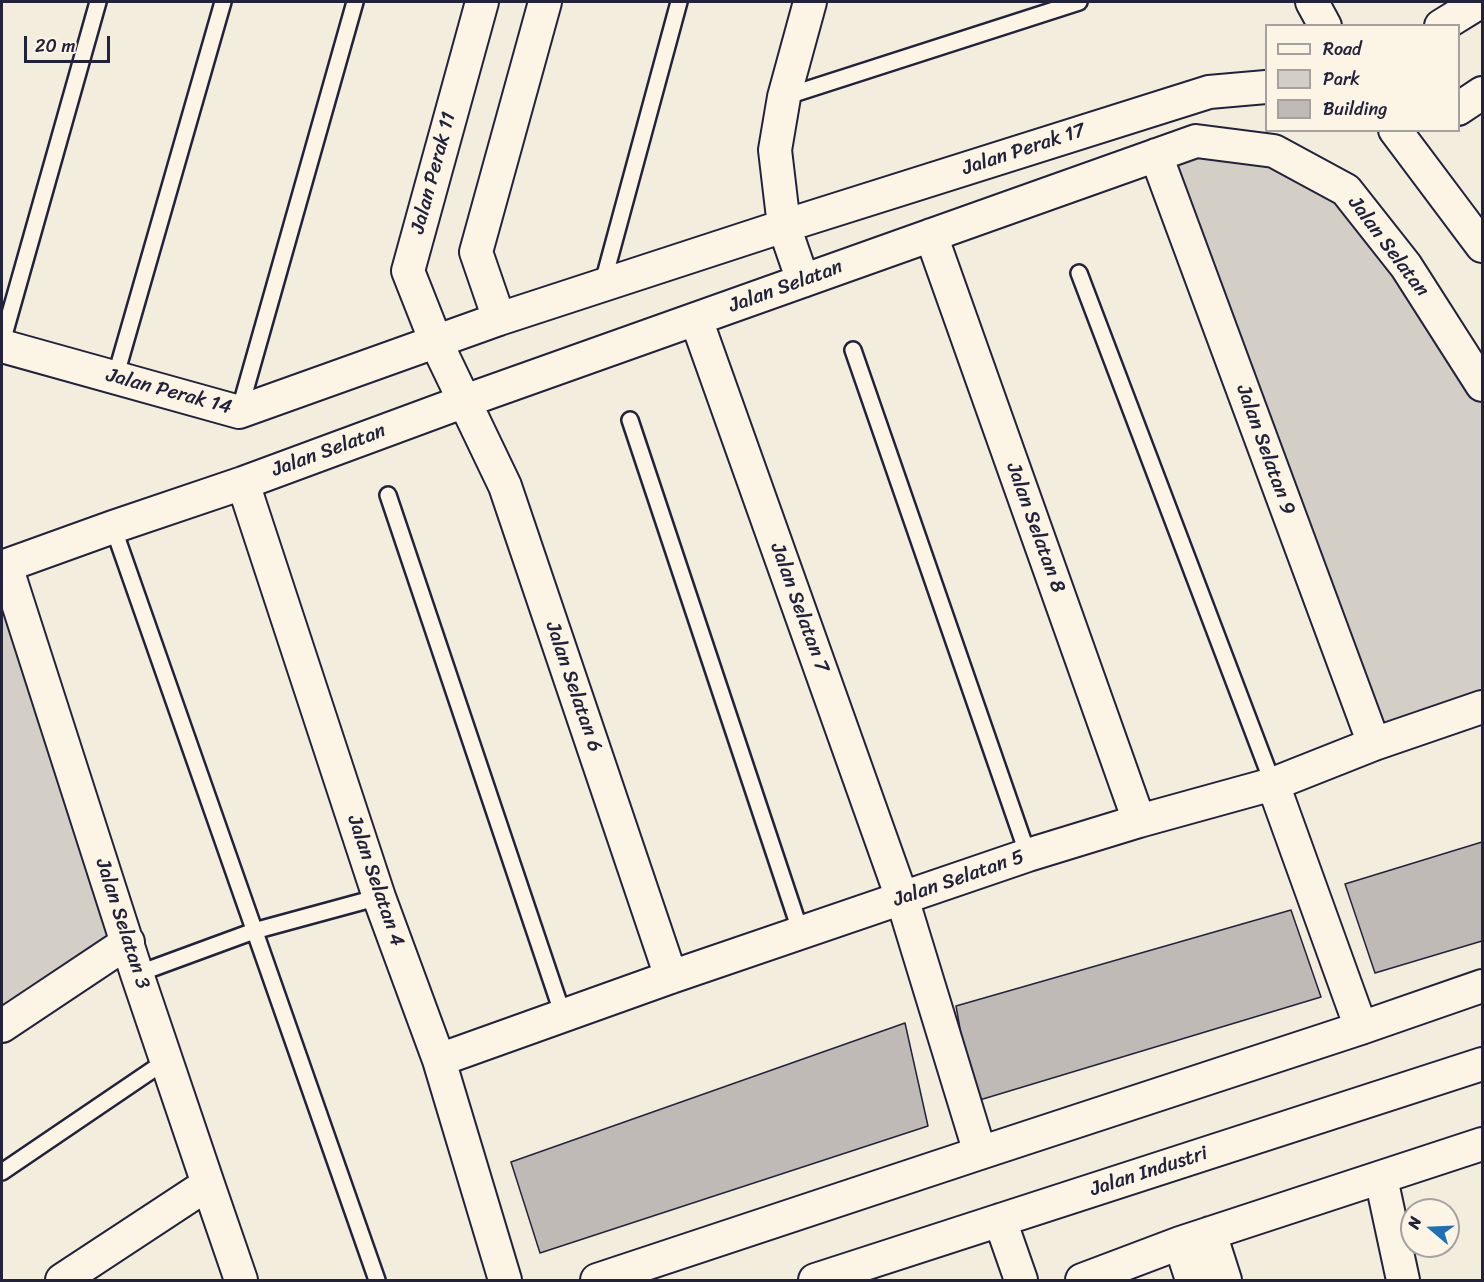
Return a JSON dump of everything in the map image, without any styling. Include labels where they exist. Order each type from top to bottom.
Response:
[{"type":"street","name":"Jalan Perak 11","points":[[465,401],[436,342],[408,271],[482,2]]},
{"type":"street","points":[[499,319],[476,252],[545,2]]},
{"type":"street","points":[[803,281],[784,226],[775,150],[784,97],[810,2]]},
{"type":"street","points":[[1312,2],[1324,24]]},
{"type":"street","points":[[1444,24],[1480,2]]},
{"type":"street","name":"Jalan Perak 17","points":[[602,286],[1209,92],[1265,87]]},
{"type":"street","points":[[1460,108],[1482,93]]},
{"type":"street","points":[[1408,135],[1482,245]]},
{"type":"street","name":"Jalan Selatan","points":[[4,567],[1196,141],[1274,151],[1346,189],[1407,266],[1482,385]]},
{"type":"street","name":"Jalan Selatan 9","points":[[1156,155],[1374,744]]},
{"type":"street","name":"Jalan Selatan 8","points":[[931,235],[1139,821]]},
{"type":"street","name":"Jalan Perak 14","points":[[2,344],[239,412],[499,319],[602,286]]},
{"type":"street","name":"Jalan Selatan 7","points":[[696,319],[902,898],[980,1153]]},
{"type":"street","name":"Jalan Selatan 6","points":[[465,401],[505,486],[671,977]]},
{"type":"street","name":"Jalan Selatan 4","points":[[243,483],[379,897],[439,1060],[506,1281]]},
{"type":"street","name":"Jalan Selatan 3","points":[[4,567],[137,974],[241,1281]]},
{"type":"street","name":"Jalan Selatan 5","points":[[439,1060],[671,977],[1028,855],[1273,784],[1374,744],[1482,707]]},
{"type":"street","points":[[1273,784],[1361,1028]]},
{"type":"street","points":[[2,1026],[128,942]]},
{"type":"street","points":[[597,1281],[1482,986]]},
{"type":"street","name":"Jalan Industri","points":[[815,1281],[1482,1064]]},
{"type":"street","points":[[1082,1281],[1180,1243],[1482,1144]]},
{"type":"street","points":[[1381,1178],[1403,1281]]},
{"type":"street","points":[[62,1281],[207,1184]]},
{"type":"street","points":[[1000,1220],[1021,1281]]},
{"type":"street","points":[[1210,1233],[1225,1281]]},
{"type":"street","points":[[1180,1243],[1192,1281]]},
{"type":"lane","points":[[2,344],[98,2]]},
{"type":"lane","points":[[115,378],[223,2]]},
{"type":"lane","points":[[239,412],[355,2]]},
{"type":"lane","points":[[602,286],[680,2]]},
{"type":"lane","points":[[784,97],[1079,2]]},
{"type":"lane","points":[[1079,273],[1273,784]]},
{"type":"lane","points":[[853,350],[1028,855]]},
{"type":"lane","points":[[630,420],[801,933]]},
{"type":"lane","points":[[388,495],[563,1015]]},
{"type":"lane","points":[[113,527],[377,1281]]},
{"type":"lane","points":[[137,974],[255,931],[379,897]]},
{"type":"lane","points":[[2,1172],[167,1060]]},
{"type":"green space","points":[[1196,141],[1346,190],[1482,385],[1482,707],[1374,744],[1156,155]]},
{"type":"green space","points":[[2,567],[128,942],[2,1026]]},
{"type":"building","points":[[1482,842],[1482,941],[1375,973],[1345,884]]},
{"type":"building","points":[[1291,910],[1321,997],[973,1102],[956,1006]]},
{"type":"building","points":[[905,1023],[928,1126],[540,1253],[511,1162]]}]
